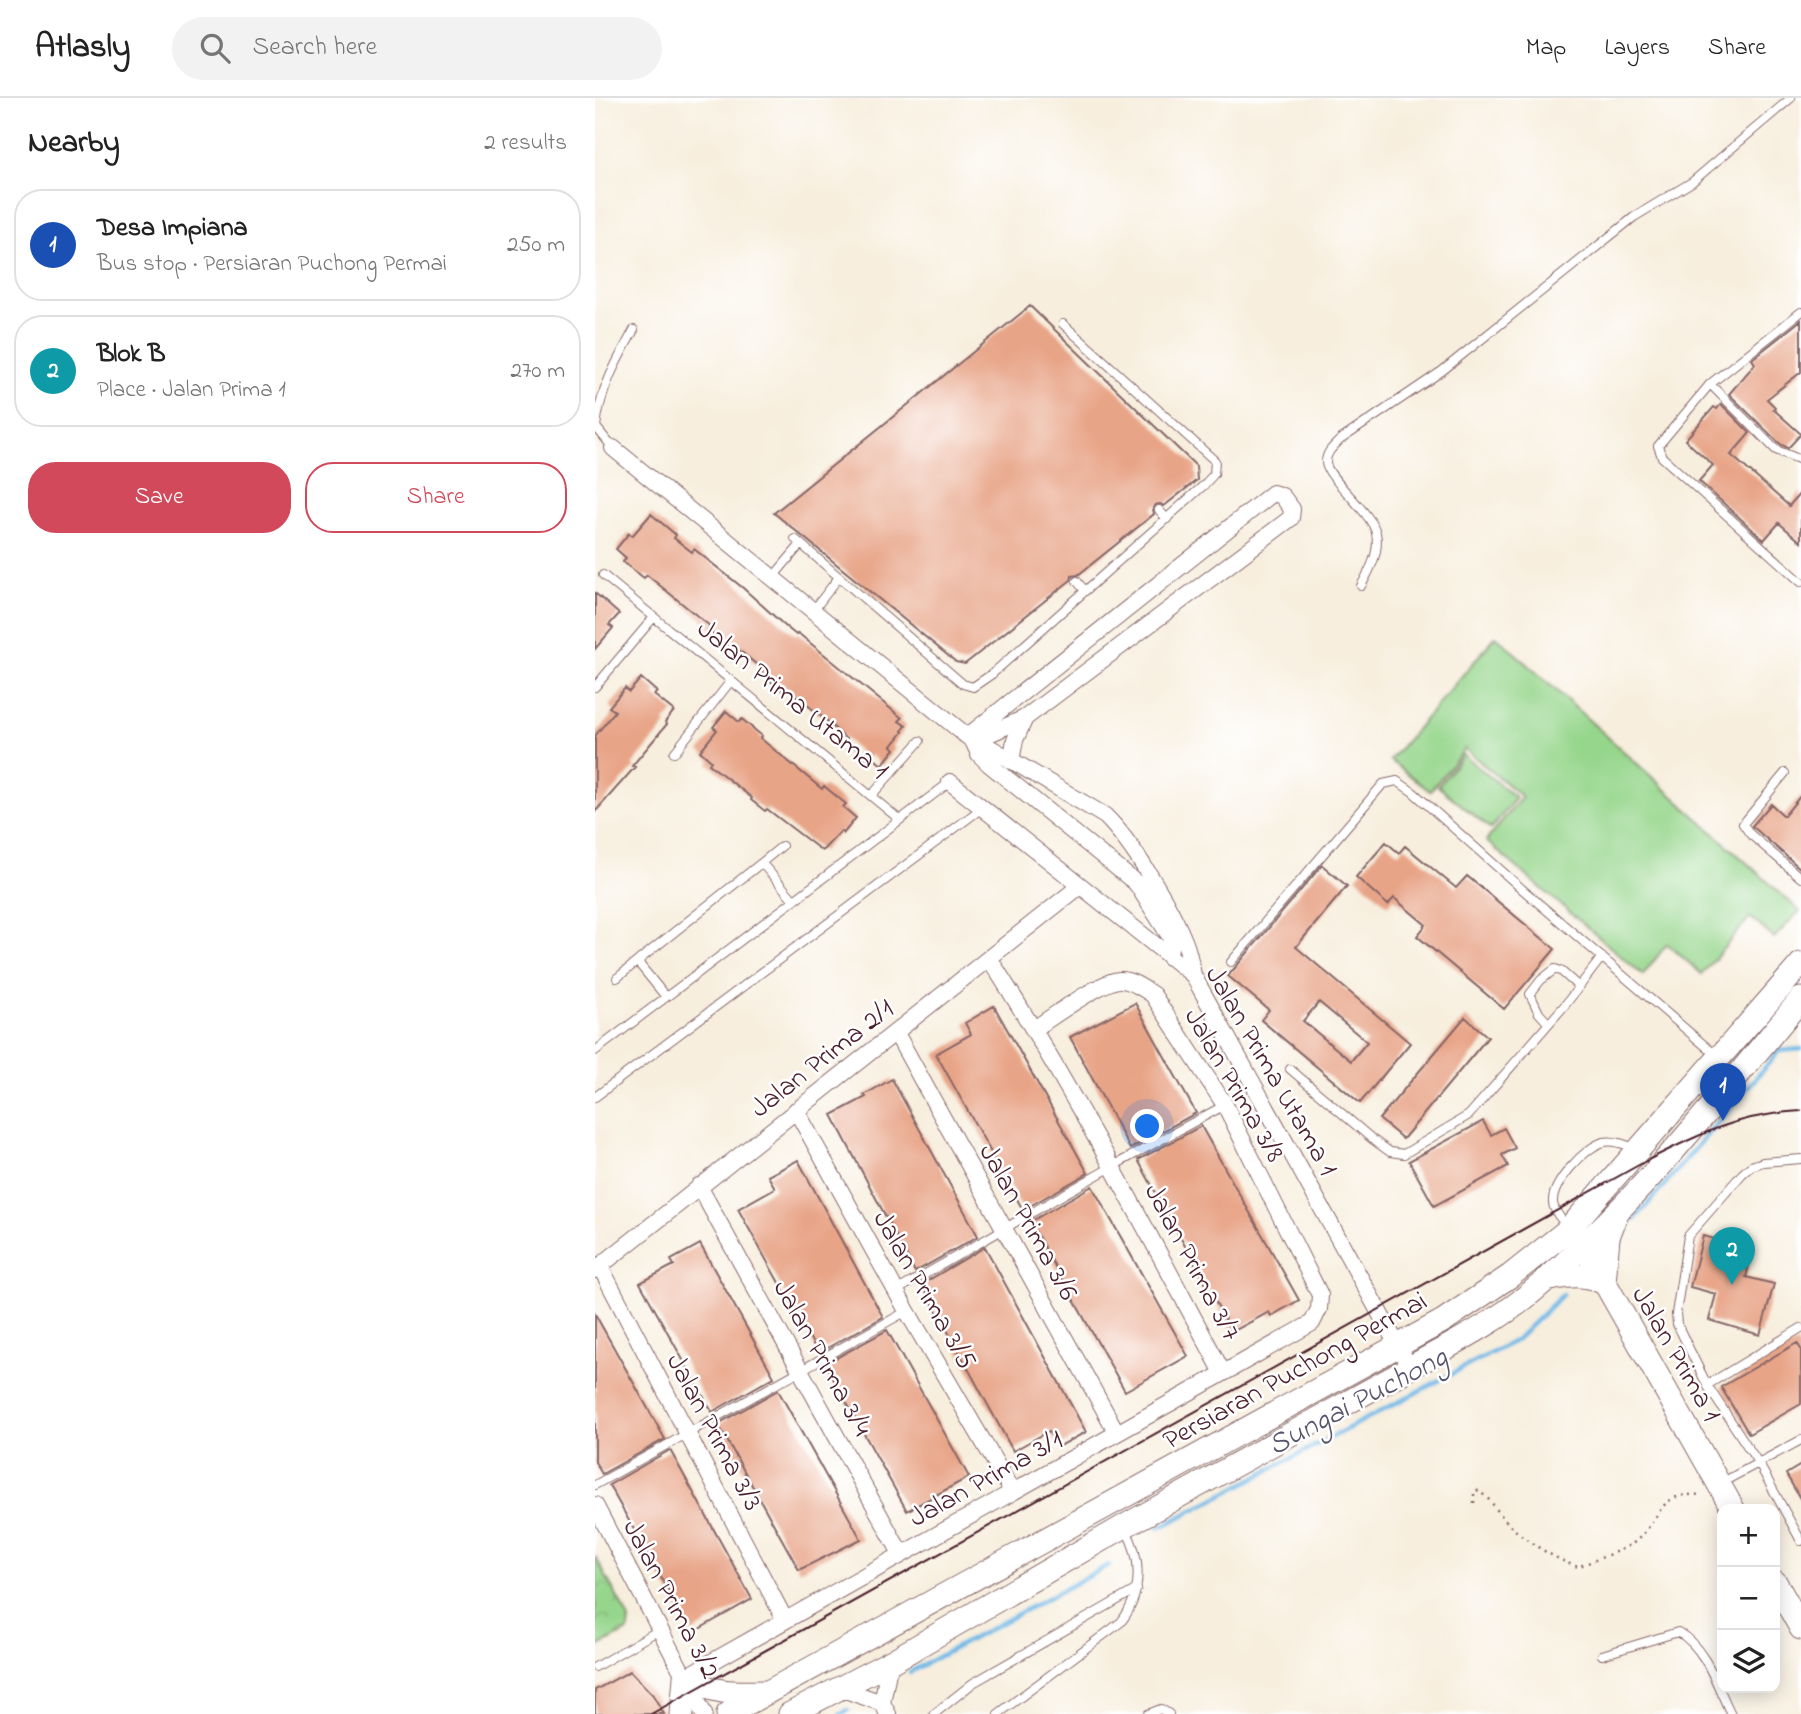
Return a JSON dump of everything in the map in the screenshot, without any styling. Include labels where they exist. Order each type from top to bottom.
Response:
[{"type":"main road","name":"Persiaran Puchong Permai","points":[[790,1714],[894,1660],[1123,1527],[1457,1342],[1526,1297],[1545,1280],[1638,1150],[1801,964]]},
{"type":"main road","name":"Persiaran Puchong Permai","points":[[728,1714],[1443,1321],[1510,1276],[1616,1216],[1801,999]]},
{"type":"main road","points":[[1545,1280],[1571,1275],[1594,1277],[1604,1283],[1608,1237],[1616,1216]]},
{"type":"main road","name":"Jalan Prima 1","points":[[1576,1237],[1604,1283],[1712,1490],[1727,1504]]},
{"type":"main road","points":[[1109,1506],[1123,1527]]},
{"type":"main road","points":[[1780,1591],[1801,1628]]},
{"type":"main road","points":[[682,1714],[685,1677],[703,1688],[724,1692],[768,1692]]},
{"type":"street","points":[[613,448],[969,738],[989,747],[1105,816],[1120,830],[1167,907],[1187,945],[1193,975]]},
{"type":"street","points":[[1273,493],[1282,496],[1292,509],[1291,518],[1025,718],[969,738],[973,732],[1273,493]]},
{"type":"street","points":[[1011,761],[1014,740],[1025,718]]},
{"type":"street","points":[[969,738],[989,764],[1136,883],[1171,939],[1169,957]]},
{"type":"street","name":"Jalan Prima Utama 1","points":[[950,782],[1193,975],[1410,1368]]},
{"type":"street","name":"Jalan Prima 2/1","points":[[598,1268],[1080,886]]},
{"type":"street","name":"Jalan Prima 3/7","points":[[989,958],[1034,1029],[1113,1166],[1223,1373]]},
{"type":"street","name":"Jalan Prima 3/8","points":[[1034,1029],[1091,992],[1119,980],[1135,984],[1153,995],[1225,1105],[1320,1295],[1319,1309],[1312,1323]]},
{"type":"street","name":"Jalan Prima 3/6","points":[[896,1033],[1117,1433]]},
{"type":"street","name":"Jalan Prima 3/5","points":[[796,1110],[907,1311],[1013,1491]]},
{"type":"street","name":"Jalan Prima 3/4","points":[[699,1186],[901,1553]]},
{"type":"street","name":"Jalan Prima 3/3","points":[[598,1268],[785,1620]]},
{"type":"street","name":"Jalan Prima 3/1","points":[[685,1677],[1312,1323]]},
{"type":"street","name":"Jalan Prima 3/2","points":[[595,1506],[704,1714]]},
{"type":"street","points":[[830,1691],[848,1691],[885,1708],[888,1672],[894,1660]]},
{"type":"lane","points":[[1361,586],[1371,568],[1376,531],[1356,501],[1327,470],[1328,452],[1340,440],[1442,371],[1634,217],[1692,182],[1791,98]]},
{"type":"lane","points":[[1801,312],[1710,384],[1660,441],[1658,451],[1661,457],[1801,582]]},
{"type":"lane","points":[[773,577],[798,542],[963,684],[973,687],[992,674],[1167,519],[1213,474],[1215,461],[1121,383],[1063,324]]},
{"type":"lane","points":[[613,448],[596,427],[598,407],[610,373],[634,330]]},
{"type":"lane","points":[[1710,384],[1776,450],[1801,459]]},
{"type":"lane","points":[[1159,510],[1167,519]]},
{"type":"lane","name":"Jalan Prima Utama 1","points":[[603,575],[900,820]]},
{"type":"lane","points":[[813,611],[839,577]]},
{"type":"lane","points":[[1077,582],[1085,591]]},
{"type":"lane","name":"Jalan Prima Utama 1","points":[[595,687],[654,617]]},
{"type":"lane","points":[[674,752],[730,682]]},
{"type":"lane","points":[[871,796],[920,741]]},
{"type":"lane","points":[[1785,773],[1743,824],[1750,834],[1801,878]]},
{"type":"lane","points":[[1231,962],[1383,784],[1397,781],[1719,1058]]},
{"type":"lane","name":"Jalan Prima Utama 1","points":[[595,1051],[950,782]]},
{"type":"lane","points":[[595,1097],[982,808]]},
{"type":"lane","points":[[617,978],[782,846]]},
{"type":"lane","points":[[759,864],[769,871],[794,900]]},
{"type":"lane","points":[[1290,1069],[1372,1139],[1390,1152],[1404,1154],[1469,1115],[1602,957]]},
{"type":"lane","points":[[639,960],[666,997]]},
{"type":"lane","points":[[1548,1023],[1539,1013],[1530,994],[1541,980],[1555,970],[1561,971],[1579,987]]},
{"type":"lane","points":[[896,1291],[1225,1105]]},
{"type":"lane","points":[[1576,1237],[1553,1205],[1554,1192],[1560,1178],[1593,1147],[1605,1142],[1619,1143],[1638,1150]]},
{"type":"lane","points":[[1801,1159],[1763,1162],[1751,1167],[1688,1236],[1677,1314],[1677,1324],[1707,1385],[1759,1464],[1801,1541]]},
{"type":"lane","points":[[595,1485],[907,1311]]},
{"type":"lane","points":[[1707,1385],[1801,1328]]},
{"type":"lane","points":[[1712,1490],[1801,1440]]},
{"type":"lane","points":[[998,1714],[1121,1622],[1131,1609],[1137,1589],[1135,1553],[1123,1527]]},
{"type":"lane","points":[[935,1714],[973,1683],[1137,1589]]},
{"type":"lane","points":[[595,1667],[659,1630]]},
{"type":"lane","points":[[1602,1655],[1678,1632],[1691,1640],[1701,1655],[1731,1714]]},
{"type":"lane","points":[[1149,1714],[1161,1709],[1169,1714]]},
{"type":"path","points":[[1474,1503],[1474,1493],[1477,1490],[1489,1497],[1507,1523],[1559,1561],[1577,1567],[1636,1541],[1672,1497],[1712,1490]]},
{"type":"green space","points":[[1496,636],[1800,911],[1774,938],[1750,917],[1702,974],[1667,944],[1643,975],[1486,841],[1522,797],[1465,749],[1430,791],[1390,760]]},
{"type":"green space","points":[[1463,755],[1516,798],[1491,829],[1438,786]]},
{"type":"green space","points":[[595,1556],[629,1619],[628,1631],[595,1648]]},
{"type":"building","points":[[1030,306],[1196,466],[1197,480],[1164,506],[1155,505],[1154,514],[1078,575],[1072,576],[1071,580],[965,664],[956,662],[774,513]]},
{"type":"building","points":[[1801,320],[1801,372],[1767,399],[1775,407],[1773,409],[1801,434],[1788,448],[1780,444],[1729,394],[1755,364],[1752,359]]},
{"type":"building","points":[[1721,404],[1750,433],[1731,455],[1789,506],[1801,492],[1801,542],[1779,523],[1764,540],[1699,481],[1713,465],[1685,440],[1714,407],[1717,409]]},
{"type":"building","points":[[651,514],[676,535],[674,538],[692,552],[694,549],[796,635],[798,633],[902,718],[899,721],[906,726],[892,746],[895,749],[882,765],[870,755],[867,759],[827,721],[784,686],[781,690],[761,673],[763,670],[732,644],[729,647],[708,630],[711,627],[647,575],[644,578],[623,562],[626,558],[616,549],[629,533],[632,536]]},
{"type":"building","points":[[595,593],[619,614],[609,625],[613,628],[595,649]]},
{"type":"building","points":[[641,678],[657,692],[654,695],[674,711],[665,722],[667,724],[632,766],[635,767],[595,812],[595,736],[615,711],[609,707],[625,688],[629,692]]},
{"type":"building","points":[[726,711],[739,722],[742,719],[762,736],[760,738],[822,789],[824,786],[846,804],[843,807],[856,818],[843,834],[841,831],[822,851],[767,809],[765,811],[709,764],[711,761],[700,751],[717,730],[713,727]]},
{"type":"building","points":[[1801,795],[1801,869],[1752,826],[1771,804],[1784,816]]},
{"type":"building","points":[[1386,842],[1399,853],[1405,846],[1456,888],[1467,876],[1555,949],[1504,1009],[1417,936],[1426,925],[1394,898],[1388,905],[1356,877]]},
{"type":"building","points":[[1322,865],[1347,886],[1296,947],[1410,1043],[1360,1103],[1261,1020],[1269,1010],[1228,976]],"holes":[[[1319,1002],[1367,1042],[1351,1061],[1303,1021]]]},
{"type":"building","points":[[1135,1003],[1196,1113],[1130,1149],[1070,1037]]},
{"type":"building","points":[[994,1006],[1088,1173],[1023,1210],[936,1054],[971,1034],[965,1023]]},
{"type":"building","points":[[1465,1017],[1488,1037],[1403,1139],[1379,1119]]},
{"type":"building","points":[[892,1079],[978,1236],[915,1272],[832,1115]]},
{"type":"building","points":[[1483,1121],[1491,1135],[1504,1128],[1515,1148],[1502,1155],[1508,1166],[1434,1206],[1409,1161]]},
{"type":"building","points":[[1201,1126],[1299,1300],[1271,1316],[1269,1312],[1232,1332],[1138,1160]]},
{"type":"building","points":[[798,1160],[883,1317],[818,1353],[738,1209],[775,1188],[768,1176]]},
{"type":"building","points":[[1092,1186],[1188,1356],[1125,1391],[1030,1222]]},
{"type":"building","points":[[1703,1236],[1753,1249],[1746,1277],[1774,1284],[1760,1335],[1709,1320],[1716,1294],[1690,1287]]},
{"type":"building","points":[[700,1244],[774,1377],[712,1412],[640,1283],[674,1265],[671,1260]]},
{"type":"building","points":[[985,1247],[1086,1432],[1058,1447],[1049,1431],[1013,1451],[922,1284]]},
{"type":"building","points":[[595,1314],[665,1439],[602,1474],[595,1462]]},
{"type":"building","points":[[887,1330],[969,1477],[907,1511],[825,1364]]},
{"type":"building","points":[[1797,1343],[1801,1349],[1801,1404],[1749,1434],[1721,1387]]},
{"type":"building","points":[[778,1390],[861,1539],[799,1570],[718,1424]]},
{"type":"building","points":[[670,1450],[752,1599],[692,1633],[609,1485]]},
{"type":"building","points":[[1801,1465],[1801,1500],[1786,1474]]},
{"type":"building","points":[[630,1671],[653,1695],[664,1714],[595,1714],[595,1690]]},
{"type":"waterway","name":"Sungai Puchong","points":[[1635,1219],[1779,1051],[1801,1049]]},
{"type":"waterway","name":"Sungai Puchong","points":[[1159,1528],[1516,1340],[1563,1294]]},
{"type":"waterway","name":"Sungai Puchong","points":[[910,1672],[1109,1565]]},
{"type":"waterway","name":"Sungai Puchong","points":[[840,1714],[848,1710]]},
{"type":"tram line","points":[[651,1714],[1646,1161],[1739,1121],[1801,1111]]},
{"type":"place","name":"Desa Impiana","points":[[1723,1121]]},
{"type":"place","name":"Blok B","points":[[1732,1285]]}]
